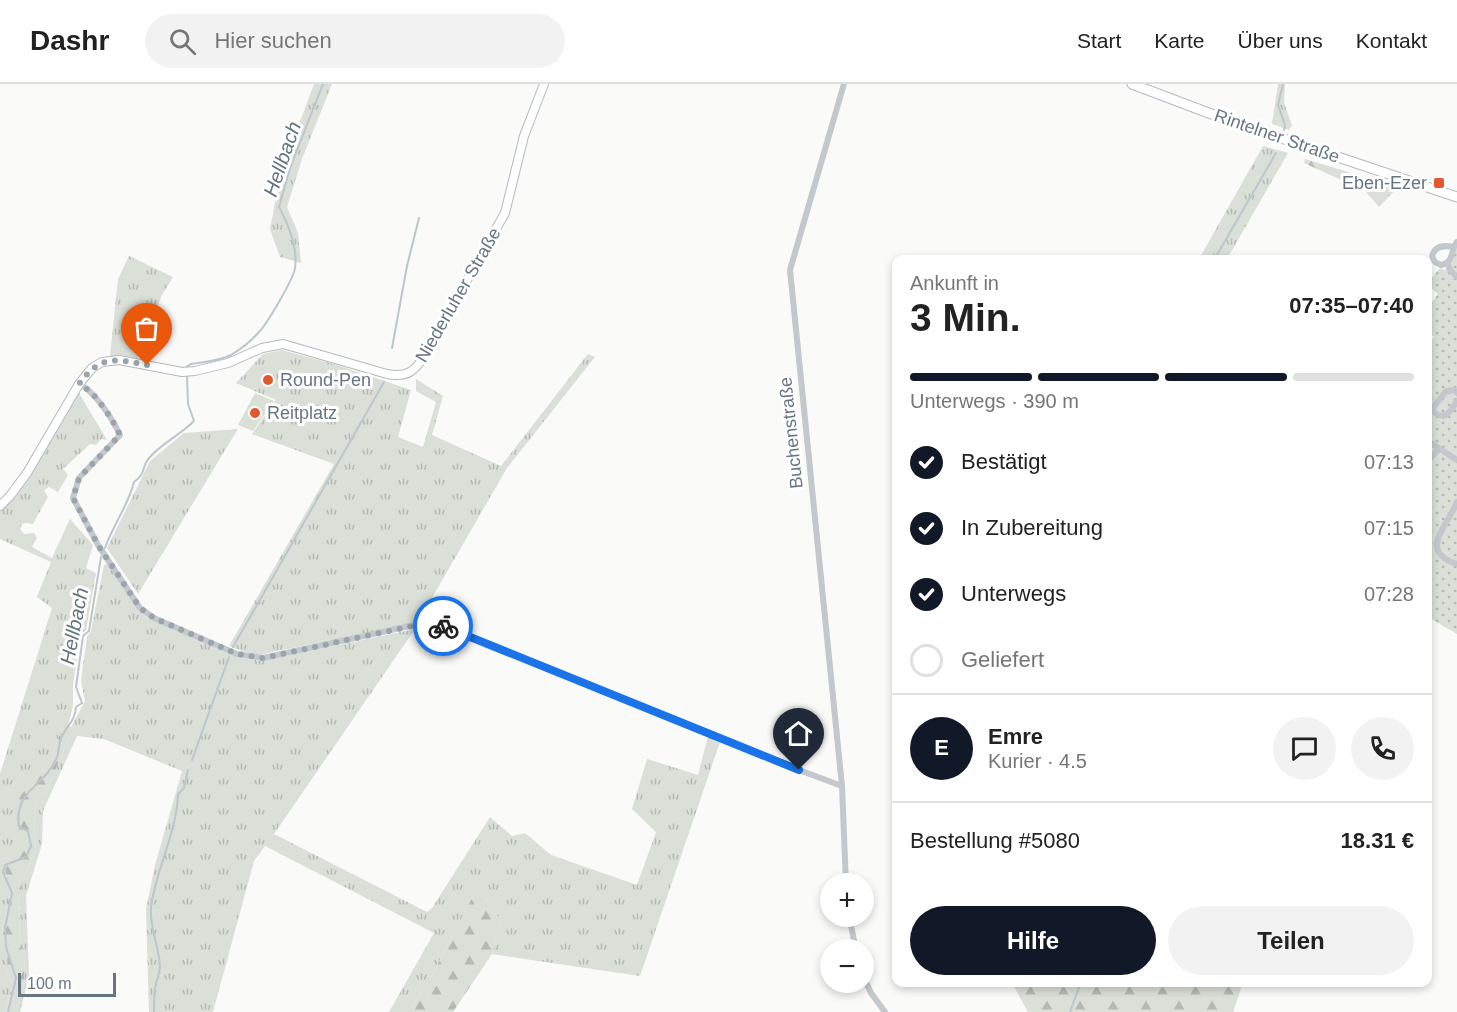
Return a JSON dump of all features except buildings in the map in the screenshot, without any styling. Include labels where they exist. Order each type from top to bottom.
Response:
[{"type":"main road","name":"Rintelner Straße","points":[[1132,84],[1222,118],[1457,197]]},
{"type":"street","name":"Niederluher Straße","points":[[0,506],[27,473],[79,384],[92,368],[111,360],[182,372],[195,371],[228,363],[262,348],[283,344],[387,374],[401,376],[413,371],[425,354],[505,213],[524,136],[544,84]]},
{"type":"street","name":"Buchenstraße","points":[[844,84],[790,270],[842,786],[846,873]]},
{"type":"street","points":[[1455,244],[1447,263],[1441,265],[1435,262],[1432,256],[1436,249],[1455,244]]},
{"type":"street","points":[[1447,263],[1450,271],[1457,277]]},
{"type":"street","points":[[79,384],[86,387],[105,410],[120,435],[79,478],[73,498],[98,545],[140,608],[154,618],[237,654],[252,658],[263,658],[420,624],[438,624],[842,786]]},
{"type":"street","points":[[1432,408],[1446,391],[1451,390],[1457,393]]},
{"type":"street","points":[[1432,413],[1444,417],[1457,401]]},
{"type":"street","points":[[1432,444],[1457,460]]},
{"type":"street","points":[[1432,456],[1439,449]]},
{"type":"street","points":[[1457,502],[1436,546],[1440,556],[1457,564]]},
{"type":"street","points":[[871,993],[885,1012]]},
{"type":"green space","points":[[314,84],[332,84],[302,159],[287,207],[298,233],[301,263],[280,257],[270,229],[280,176]]},
{"type":"green space","points":[[1278,84],[1285,84],[1284,103],[1292,125],[1289,130],[1272,124]]},
{"type":"green space","points":[[1263,146],[1288,153],[1229,255],[1201,255]]},
{"type":"green space","points":[[1305,159],[1358,175],[1348,183],[1304,163]]},
{"type":"green space","points":[[1358,175],[1396,189],[1379,207],[1354,178]]},
{"type":"green space","points":[[1457,248],[1457,634],[1432,619],[1432,339],[1434,337],[1432,335],[1432,302],[1438,294],[1432,289],[1432,277],[1440,268],[1445,270],[1452,261]]},
{"type":"green space","points":[[129,256],[173,277],[162,295],[137,359],[110,356],[118,279]]},
{"type":"green space","points":[[282,350],[337,365],[411,390],[398,437],[423,447],[436,402],[416,391],[416,379],[443,396],[432,435],[501,466],[588,354],[595,357],[507,468],[418,622],[258,655],[229,646],[334,464],[252,434],[276,400],[236,383],[263,354]]},
{"type":"green space","points":[[79,393],[107,440],[101,439],[96,445],[90,444],[63,469],[68,475],[58,492],[49,487],[44,490],[48,497],[33,524],[22,524],[20,529],[24,534],[34,533],[37,538],[32,547],[52,558],[70,519],[93,545],[86,568],[96,573],[86,630],[80,635],[73,685],[73,706],[68,726],[71,727],[85,701],[81,680],[87,637],[91,631],[104,565],[108,564],[139,611],[148,618],[241,658],[262,661],[415,629],[274,834],[427,912],[432,908],[490,817],[512,836],[525,833],[551,855],[637,885],[656,832],[632,809],[647,759],[698,775],[708,736],[720,742],[640,976],[492,954],[501,919],[453,933],[433,974],[409,1012],[389,1012],[434,933],[265,846],[254,861],[213,1012],[149,1012],[146,909],[155,865],[182,771],[104,739],[77,736],[43,811],[42,844],[26,896],[29,976],[20,1012],[16,1012],[24,982],[25,955],[19,944],[20,909],[17,904],[26,872],[36,849],[34,823],[37,796],[46,793],[70,735],[59,736],[50,761],[16,801],[28,840],[4,864],[10,894],[2,929],[8,959],[6,972],[13,983],[5,1012],[0,1012],[0,774],[52,608],[37,597],[51,562],[0,539],[0,511],[21,489]]},
{"type":"green space","name":"Reitplatz","points":[[255,393],[274,401],[253,431],[238,425]]},
{"type":"green space","points":[[238,429],[138,594],[107,548],[150,461],[184,433]]},
{"type":"green space","points":[[64,733],[70,735],[46,793],[37,796],[34,823],[36,849],[26,872],[17,904],[20,910],[19,944],[25,955],[24,982],[16,1012],[5,1012],[13,983],[6,972],[8,959],[2,929],[10,894],[4,864],[28,840],[13,824],[16,801],[50,761],[59,736]]},
{"type":"green space","points":[[474,895],[501,919],[492,954],[453,1012],[409,1012],[433,974]]},
{"type":"green space","points":[[1014,987],[1242,987],[1233,1012],[1028,1012]]},
{"type":"waterway","name":"Hellbach","points":[[186,369],[191,364],[227,357],[246,344],[263,327],[290,281],[296,260],[294,244],[279,207],[290,168],[323,84]]},
{"type":"waterway","points":[[1283,84],[1278,105],[1285,125],[1284,130]]},
{"type":"waterway","points":[[1217,255],[1276,153]]},
{"type":"waterway","points":[[392,348],[407,266],[419,218]]},
{"type":"waterway","name":"Hellbach","points":[[105,548],[134,482],[141,476],[147,461],[159,448],[194,421],[188,404],[187,375]]},
{"type":"waterway","points":[[233,647],[384,382]]},
{"type":"waterway","name":"Hellbach","points":[[8,1012],[16,978],[6,947],[5,928],[12,893],[3,872],[5,865],[26,857],[31,846],[28,831],[19,827],[18,815],[21,805],[25,797],[51,768],[62,736],[73,719],[76,707],[82,703],[76,687],[83,636],[89,631],[101,557]]},
{"type":"waterway","points":[[192,760],[229,657]]},
{"type":"waterway","points":[[154,1012],[155,989],[160,966],[151,922],[151,907],[174,822],[178,794],[184,788],[188,770]]},
{"type":"waterway","points":[[1070,1012],[1079,987]]},
{"type":"way so far","points":[[147,365],[119,360],[102,362],[92,368],[79,384],[86,387],[105,410],[120,435],[79,478],[75,484],[73,498],[98,545],[140,608],[154,618],[237,654],[252,658],[263,658],[414,625],[427,623],[443,626]]},
{"type":"place","name":"Eben-Ezer","points":[[1439,183]]},
{"type":"place","name":"Round-Pen","points":[[268,380]]},
{"type":"place","name":"Reitplatz","points":[[255,413]]},
{"type":"route","points":[[443,626],[799,770]]}]
